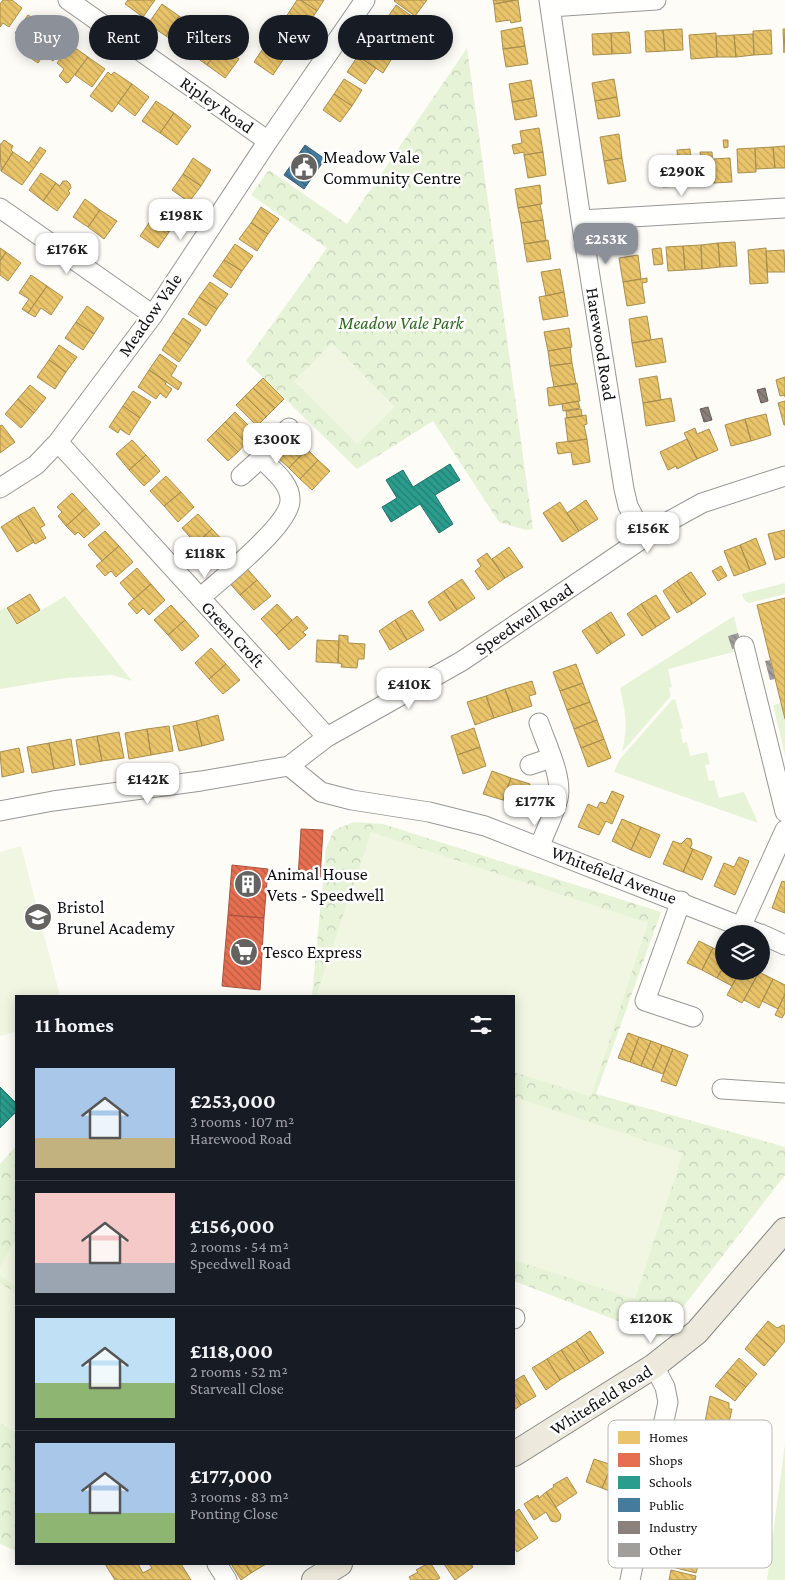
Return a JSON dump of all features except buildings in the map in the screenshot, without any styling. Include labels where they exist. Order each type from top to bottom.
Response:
[{"type":"main road","name":"Whitefield Road","points":[[515,1453],[654,1366],[698,1332],[785,1230]]},
{"type":"main road","points":[[314,1580],[338,1565]]},
{"type":"street","name":"Ripley Road","points":[[68,0],[268,141]]},
{"type":"street","name":"Meadow Vale","points":[[0,488],[36,465],[58,442],[153,315],[268,141],[365,0]]},
{"type":"street","points":[[550,4],[656,0]]},
{"type":"street","name":"Harewood Road","points":[[550,4],[581,220],[624,489],[628,506],[644,537]]},
{"type":"street","points":[[0,208],[153,315]]},
{"type":"street","points":[[581,220],[785,208]]},
{"type":"street","points":[[241,476],[289,428]]},
{"type":"street","name":"Green Croft","points":[[58,442],[327,737]]},
{"type":"street","points":[[200,598],[269,535],[285,516],[290,501],[286,484],[261,458]]},
{"type":"street","name":"Speedwell Road","points":[[0,811],[53,801],[200,781],[289,766],[327,737],[462,661],[644,537],[702,503],[785,476]]},
{"type":"street","points":[[744,646],[785,808]]},
{"type":"street","points":[[539,723],[558,780],[558,799],[540,846]]},
{"type":"street","points":[[530,765],[551,758]]},
{"type":"street","name":"Whitefield Avenue","points":[[289,766],[321,792],[352,800],[430,812],[485,826],[742,925]]},
{"type":"street","points":[[742,925],[785,830]]},
{"type":"street","points":[[681,901],[645,1001],[693,1017]]},
{"type":"street","name":"Whitefield Avenue","points":[[770,938],[785,945]]},
{"type":"street","points":[[722,1089],[785,1093]]},
{"type":"street","points":[[654,1366],[665,1387],[668,1402],[664,1420]]},
{"type":"street","points":[[217,1565],[227,1580]]},
{"type":"green space","name":"Meadow Vale Park","points":[[467,48],[533,529],[526,530],[499,522],[433,421],[357,469],[246,361],[327,248],[251,195],[269,170],[347,224]]},
{"type":"green space","points":[[332,343],[395,407],[357,444],[294,381]]},
{"type":"green space","points":[[785,583],[785,594],[749,603],[742,595],[742,594]]},
{"type":"green space","points":[[65,596],[132,681],[112,675],[66,678],[0,689],[0,610],[5,607],[17,625]]},
{"type":"green space","points":[[734,616],[738,633],[729,636],[732,649],[742,647],[737,651],[668,669],[672,687],[669,688],[671,696],[622,752],[626,720],[620,688]]},
{"type":"green space","points":[[675,699],[683,728],[680,729],[683,743],[687,742],[690,756],[707,752],[710,764],[705,765],[709,781],[714,780],[719,798],[744,792],[758,823],[614,772],[619,760],[672,700]]},
{"type":"green space","points":[[781,703],[785,719],[785,755],[773,705]]},
{"type":"green space","points":[[354,822],[383,824],[661,912],[596,1094],[785,1147],[785,1175],[660,1337],[515,1281],[515,995],[312,995],[326,848],[334,830]]},
{"type":"green space","points":[[371,832],[648,923],[591,1097],[515,1072],[515,995],[316,995]]},
{"type":"green space","points":[[21,846],[60,995],[15,995],[15,1032],[0,1036],[0,852]]},
{"type":"green space","points":[[515,1097],[683,1153],[635,1299],[515,1260]]},
{"type":"green space","points":[[15,1147],[15,1551],[0,1544],[0,1164]]},
{"type":"green space","points":[[15,1241],[15,1285],[0,1276],[0,1267]]},
{"type":"green space","points":[[0,1283],[15,1292],[15,1432],[0,1423]]},
{"type":"green space","points":[[785,1444],[785,1580],[767,1580],[769,1568],[772,1568],[772,1542]]},
{"type":"place","name":"Meadow Vale Community Centre","points":[[304,167]]},
{"type":"place","name":"Animal House Vets - Speedwell","points":[[248,884]]},
{"type":"place","name":"Bristol Brunel Academy","points":[[38,917]]},
{"type":"place","name":"Tesco Express","points":[[244,952]]}]
